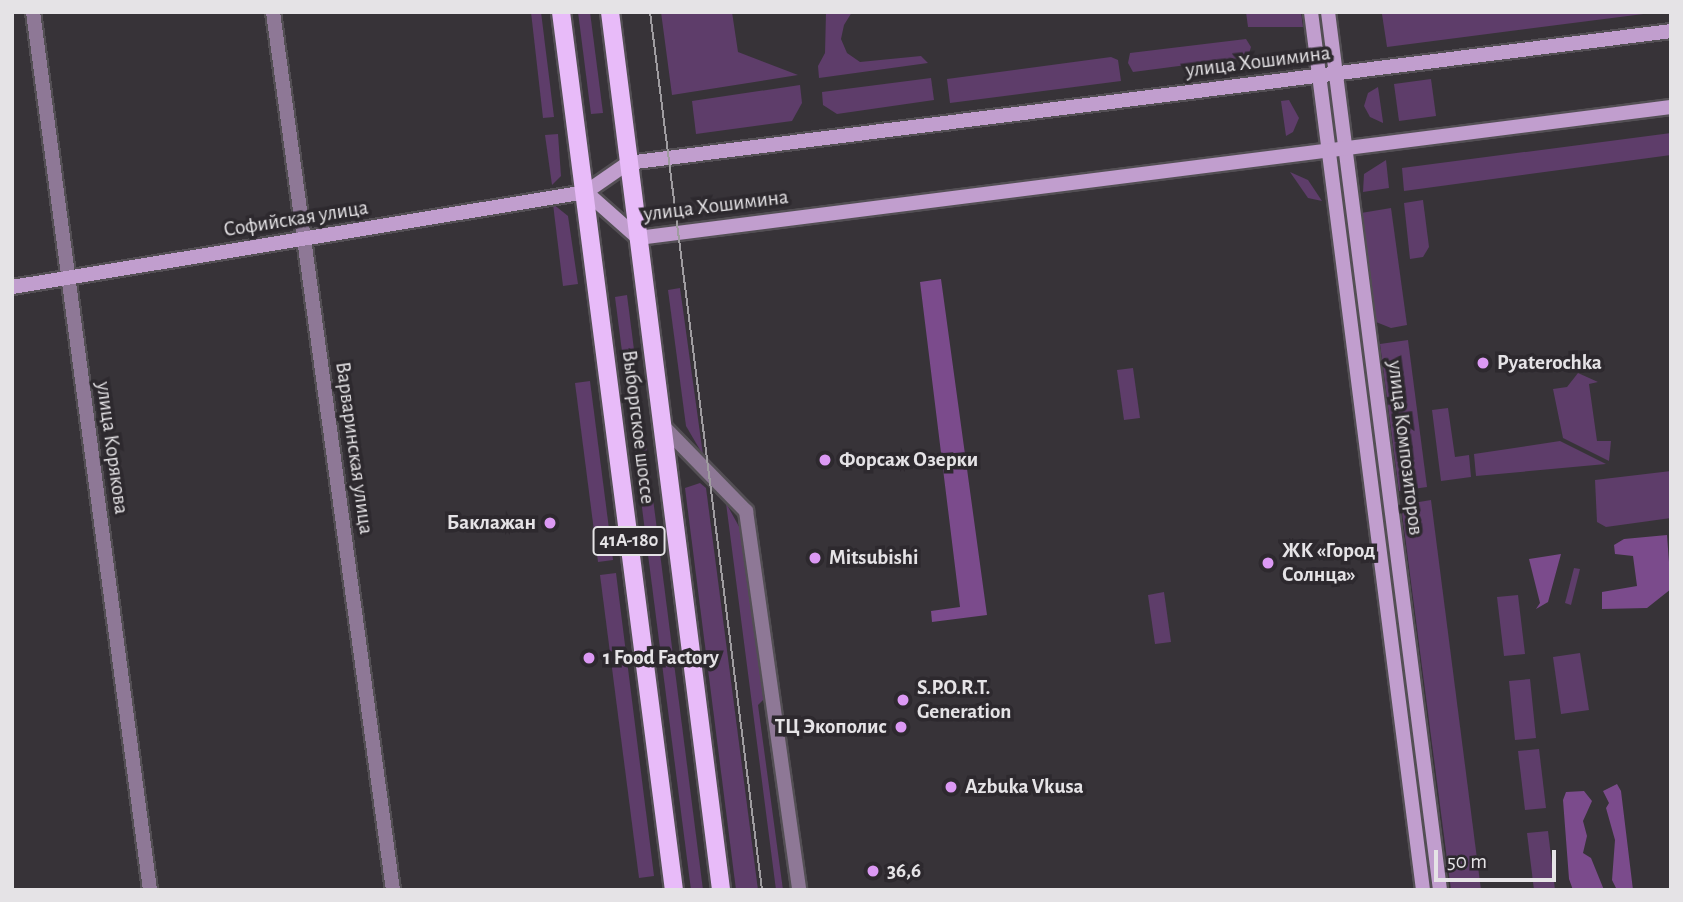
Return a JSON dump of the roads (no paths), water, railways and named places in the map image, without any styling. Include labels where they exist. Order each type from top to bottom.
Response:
[{"type":"main road","name":"Выборгское шоссе","points":[[561,12],[674,890]]},
{"type":"main road","name":"Выборгское шоссе","points":[[610,12],[721,890]]},
{"type":"street","name":"улица Корякова","points":[[33,12],[150,890]]},
{"type":"street","name":"Варваринская улица","points":[[273,12],[393,890]]},
{"type":"street","name":"улица Композиторов","points":[[1311,12],[1423,890]]},
{"type":"street","name":"улица Композиторов","points":[[1328,12],[1440,890]]},
{"type":"street","name":"улица Хошимина","points":[[1671,31],[628,163],[586,192],[638,238],[1671,107]]},
{"type":"street","name":"Софийская улица","points":[[12,287],[586,192]]},
{"type":"street","points":[[661,424],[747,511],[799,890]]},
{"type":"tram line","points":[[650,12],[762,890]]},
{"type":"place","name":"Pyaterochka","points":[[1483,363]]},
{"type":"place","name":"Форсаж Озерки","points":[[825,460]]},
{"type":"place","name":"Баклажан","points":[[550,523]]},
{"type":"place","name":"Mitsubishi","points":[[815,558]]},
{"type":"place","name":"ЖК «Город Солнца»","points":[[1268,563]]},
{"type":"place","name":"1 Food Factory","points":[[589,658]]},
{"type":"place","name":"S.P.O.R.T. Generation","points":[[903,700]]},
{"type":"place","name":"ТЦ Экополис","points":[[901,727]]},
{"type":"place","name":"Azbuka Vkusa","points":[[951,787]]},
{"type":"place","name":"36,6","points":[[873,871]]}]
